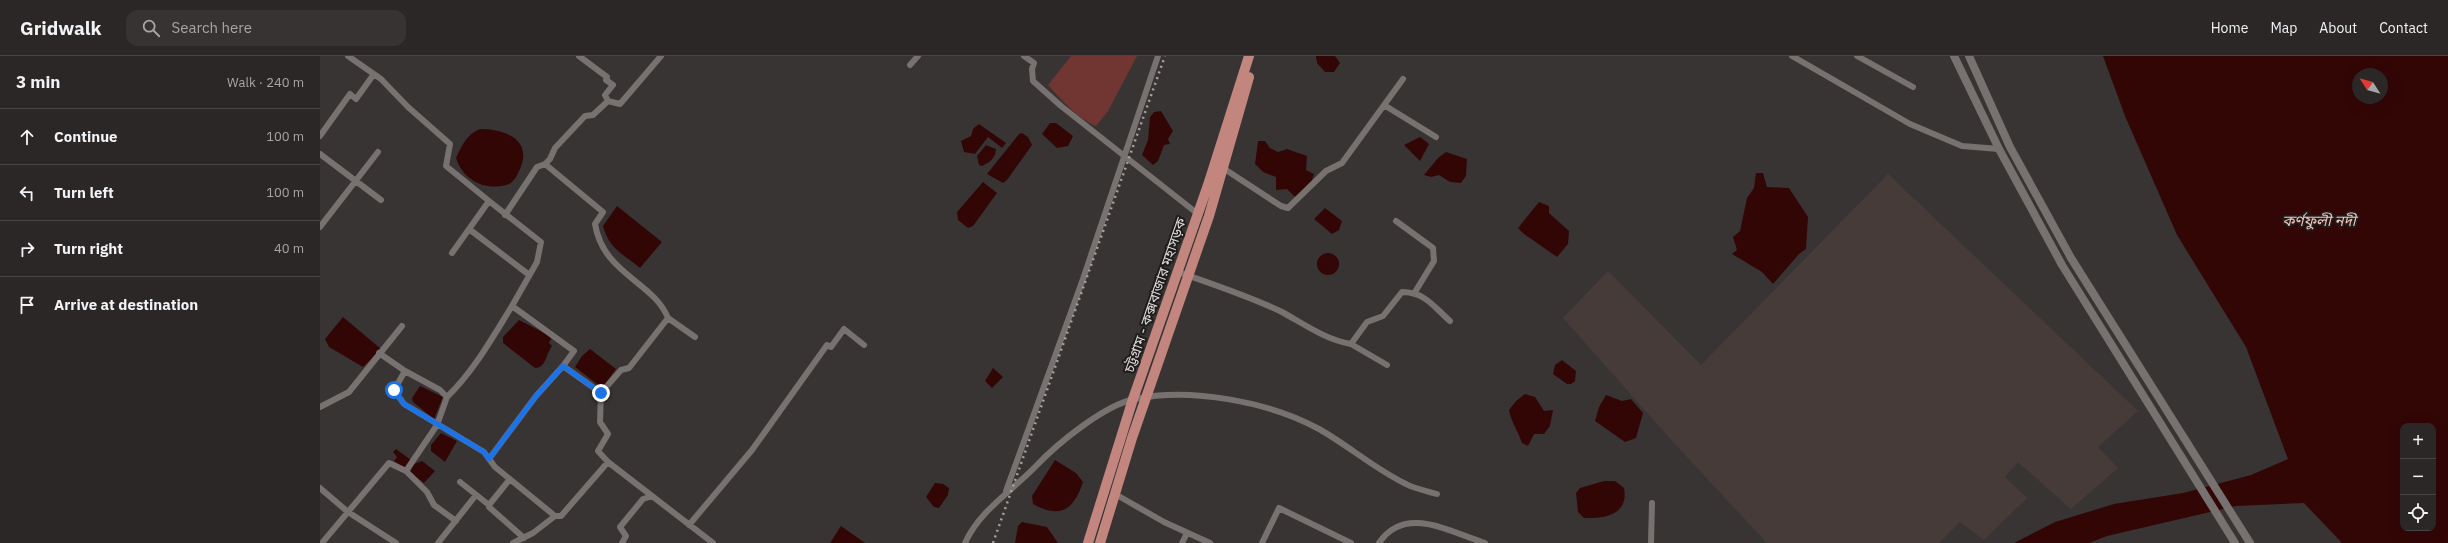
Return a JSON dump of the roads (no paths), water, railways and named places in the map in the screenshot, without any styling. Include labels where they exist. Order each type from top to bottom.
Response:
[{"type":"highway","name":"চট্টগ্রাম - কক্সবাজার মহাসড়ক","points":[[1088,543],[1133,399],[1198,214],[1249,56]]},
{"type":"highway","name":"চট্টগ্রাম - কক্সবাজার মহাসড়ক","points":[[1100,543],[1146,397],[1188,276],[1223,168],[1256,56]]},
{"type":"main road","points":[[1954,56],[1999,150],[2062,265],[2235,543]]},
{"type":"main road","points":[[1969,56],[2010,147],[2071,258],[2198,463],[2250,543]]},
{"type":"street","points":[[348,56],[374,74],[450,144],[446,166],[541,242],[537,262],[528,274],[512,306],[483,354],[462,382],[447,397],[437,426],[406,471]]},
{"type":"street","points":[[579,56],[607,77],[606,80],[613,85],[605,95],[608,101],[620,104],[661,56]]},
{"type":"street","points":[[910,65],[918,56]]},
{"type":"street","points":[[1024,56],[1034,63],[1032,69],[1034,80],[1061,106],[1198,214]]},
{"type":"street","points":[[1006,491],[1125,156],[1158,56]]},
{"type":"street","points":[[1792,56],[1910,124],[1962,146],[1999,150]]},
{"type":"street","points":[[1857,56],[1914,87]]},
{"type":"street","points":[[320,136],[350,94],[356,99],[374,74]]},
{"type":"street","points":[[1223,168],[1281,206],[1288,208],[1326,171],[1342,163],[1403,79]]},
{"type":"street","points":[[506,215],[537,167],[545,164],[555,148],[585,116],[593,115],[608,101]]},
{"type":"street","points":[[1384,105],[1436,137]]},
{"type":"street","points":[[320,227],[378,152]]},
{"type":"street","points":[[320,154],[381,200]]},
{"type":"street","points":[[545,164],[603,212],[595,224],[597,234],[610,258],[617,267],[664,307],[668,318],[695,337]]},
{"type":"street","points":[[452,253],[489,201]]},
{"type":"street","points":[[1396,221],[1433,248],[1434,261],[1415,292]]},
{"type":"street","points":[[469,229],[528,274]]},
{"type":"street","points":[[1178,272],[1281,312],[1326,336],[1351,344],[1387,364]]},
{"type":"street","points":[[1351,344],[1367,322],[1384,316],[1402,292],[1415,292],[1436,307],[1450,321]]},
{"type":"street","points":[[489,459],[536,396],[563,366],[574,351],[512,306]]},
{"type":"street","points":[[668,318],[629,368],[621,370],[601,393],[600,422],[608,434],[598,451],[608,462],[713,543]]},
{"type":"street","points":[[320,407],[349,392],[402,326]]},
{"type":"street","points":[[689,525],[752,450],[827,346],[831,347],[844,329],[864,345]]},
{"type":"street","points":[[379,353],[405,371],[440,390],[447,397]]},
{"type":"street","points":[[563,366],[601,393]]},
{"type":"street","points":[[405,371],[394,390],[404,404],[437,426],[484,452],[489,459],[510,479],[555,516]]},
{"type":"street","points":[[965,543],[984,516],[1006,491],[1023,480],[1046,455],[1083,426],[1133,399],[1146,397],[1167,395],[1200,396],[1226,399],[1274,410],[1318,429],[1375,467],[1407,485],[1437,494]]},
{"type":"street","points":[[513,543],[524,538],[555,516],[560,516],[608,462]]},
{"type":"street","points":[[322,543],[389,463],[406,471],[427,492],[434,505],[456,521]]},
{"type":"street","points":[[489,505],[510,479]]},
{"type":"street","points":[[460,482],[489,505],[489,508],[524,538]]},
{"type":"street","points":[[320,488],[348,512],[396,543]]},
{"type":"street","points":[[1115,494],[1187,533],[1210,543]]},
{"type":"street","points":[[438,543],[476,495]]},
{"type":"street","points":[[622,543],[626,536],[620,527],[643,499],[652,496]]},
{"type":"street","points":[[1651,543],[1652,502]]},
{"type":"street","points":[[1262,543],[1279,508],[1351,543]]},
{"type":"street","points":[[1379,543],[1398,524],[1414,522],[1426,523],[1485,543]]},
{"type":"street","points":[[1182,543],[1187,533]]},
{"type":"water","points":[[1316,56],[1335,56],[1340,63],[1334,72],[1325,72],[1317,63]]},
{"type":"water","name":"কর্ণফুলী নদী","points":[[2103,56],[2448,56],[2448,543],[2342,543],[2304,503],[2236,506],[2107,536],[2089,543],[2014,543],[2055,522],[2114,504],[2183,493],[2251,475],[2288,459],[2246,347],[2177,235],[2125,116]]},
{"type":"water","points":[[1161,111],[1173,131],[1168,139],[1170,144],[1164,145],[1158,161],[1153,165],[1142,155],[1148,140],[1150,117],[1154,112]]},
{"type":"water","points":[[1050,123],[1056,123],[1073,136],[1068,146],[1057,148],[1042,134]]},
{"type":"water","points":[[979,124],[1006,143],[1002,148],[988,137],[975,154],[964,152],[961,141],[971,136],[973,129]]},
{"type":"water","points":[[480,129],[489,129],[507,134],[519,143],[523,150],[523,159],[520,169],[517,176],[509,184],[492,187],[477,183],[464,173],[459,166],[456,158],[463,144],[468,137]]},
{"type":"water","points":[[1022,133],[1028,137],[1032,145],[1007,180],[1003,183],[987,174],[1019,134]]},
{"type":"water","points":[[1420,137],[1429,144],[1420,161],[1404,145]]},
{"type":"water","points":[[1258,141],[1265,141],[1270,148],[1278,152],[1287,149],[1307,156],[1306,170],[1314,174],[1311,183],[1295,197],[1287,189],[1276,190],[1276,177],[1263,172],[1255,164]]},
{"type":"water","points":[[986,145],[996,149],[996,152],[992,160],[982,166],[979,165],[977,156]]},
{"type":"water","points":[[1446,152],[1467,159],[1466,176],[1461,183],[1450,182],[1439,175],[1431,177],[1424,175],[1438,158]]},
{"type":"water","points":[[1756,173],[1763,173],[1767,187],[1789,188],[1808,217],[1806,249],[1799,254],[1773,284],[1762,272],[1732,254],[1737,250],[1733,237],[1740,231],[1747,198],[1754,188]]},
{"type":"water","points":[[983,182],[997,193],[973,226],[968,228],[958,220],[957,212]]},
{"type":"water","points":[[1539,202],[1549,206],[1549,213],[1569,231],[1568,244],[1557,257],[1524,234],[1518,228]]},
{"type":"water","points":[[617,206],[662,242],[640,268],[613,246],[603,226]]},
{"type":"water","points":[[1325,208],[1342,221],[1339,230],[1332,234],[1314,219]]},
{"type":"water","points":[[1328,253],[1336,256],[1339,264],[1336,272],[1328,275],[1320,272],[1317,264],[1320,256]]},
{"type":"water","points":[[343,317],[381,349],[363,367],[329,347],[325,339]]},
{"type":"water","points":[[519,320],[552,337],[549,343],[552,346],[544,363],[539,367],[535,368],[503,343],[503,337]]},
{"type":"water","points":[[590,349],[616,369],[602,388],[575,367],[582,356]]},
{"type":"water","points":[[1562,360],[1576,371],[1575,381],[1571,384],[1567,384],[1553,374],[1555,365]]},
{"type":"water","points":[[993,368],[1003,377],[992,388],[985,381]]},
{"type":"water","points":[[420,386],[443,397],[434,419],[413,402],[412,398]]},
{"type":"water","points":[[1525,394],[1535,397],[1544,411],[1553,410],[1550,426],[1544,434],[1534,434],[1528,446],[1522,443],[1511,419],[1509,410],[1516,401]]},
{"type":"water","points":[[1606,395],[1622,401],[1631,399],[1643,413],[1636,438],[1625,442],[1595,421],[1599,407]]},
{"type":"water","points":[[441,433],[457,441],[445,462],[431,451],[431,445]]},
{"type":"water","points":[[396,449],[411,460],[405,468],[394,461],[397,457],[393,452]]},
{"type":"water","points":[[1055,460],[1076,473],[1083,482],[1079,492],[1070,505],[1065,509],[1051,511],[1033,504],[1032,496]]},
{"type":"water","points":[[422,461],[435,471],[424,483],[410,472],[414,464]]},
{"type":"water","points":[[1604,481],[1615,481],[1624,488],[1625,497],[1623,504],[1614,513],[1608,516],[1584,518],[1578,512],[1576,493],[1580,488]]},
{"type":"water","points":[[935,483],[943,484],[949,488],[948,495],[939,508],[934,507],[926,497]]},
{"type":"water","points":[[1022,522],[1047,527],[1058,543],[1015,543],[1018,526]]},
{"type":"water","points":[[841,526],[865,543],[830,543]]},
{"type":"railway","points":[[993,543],[1165,56]]}]
